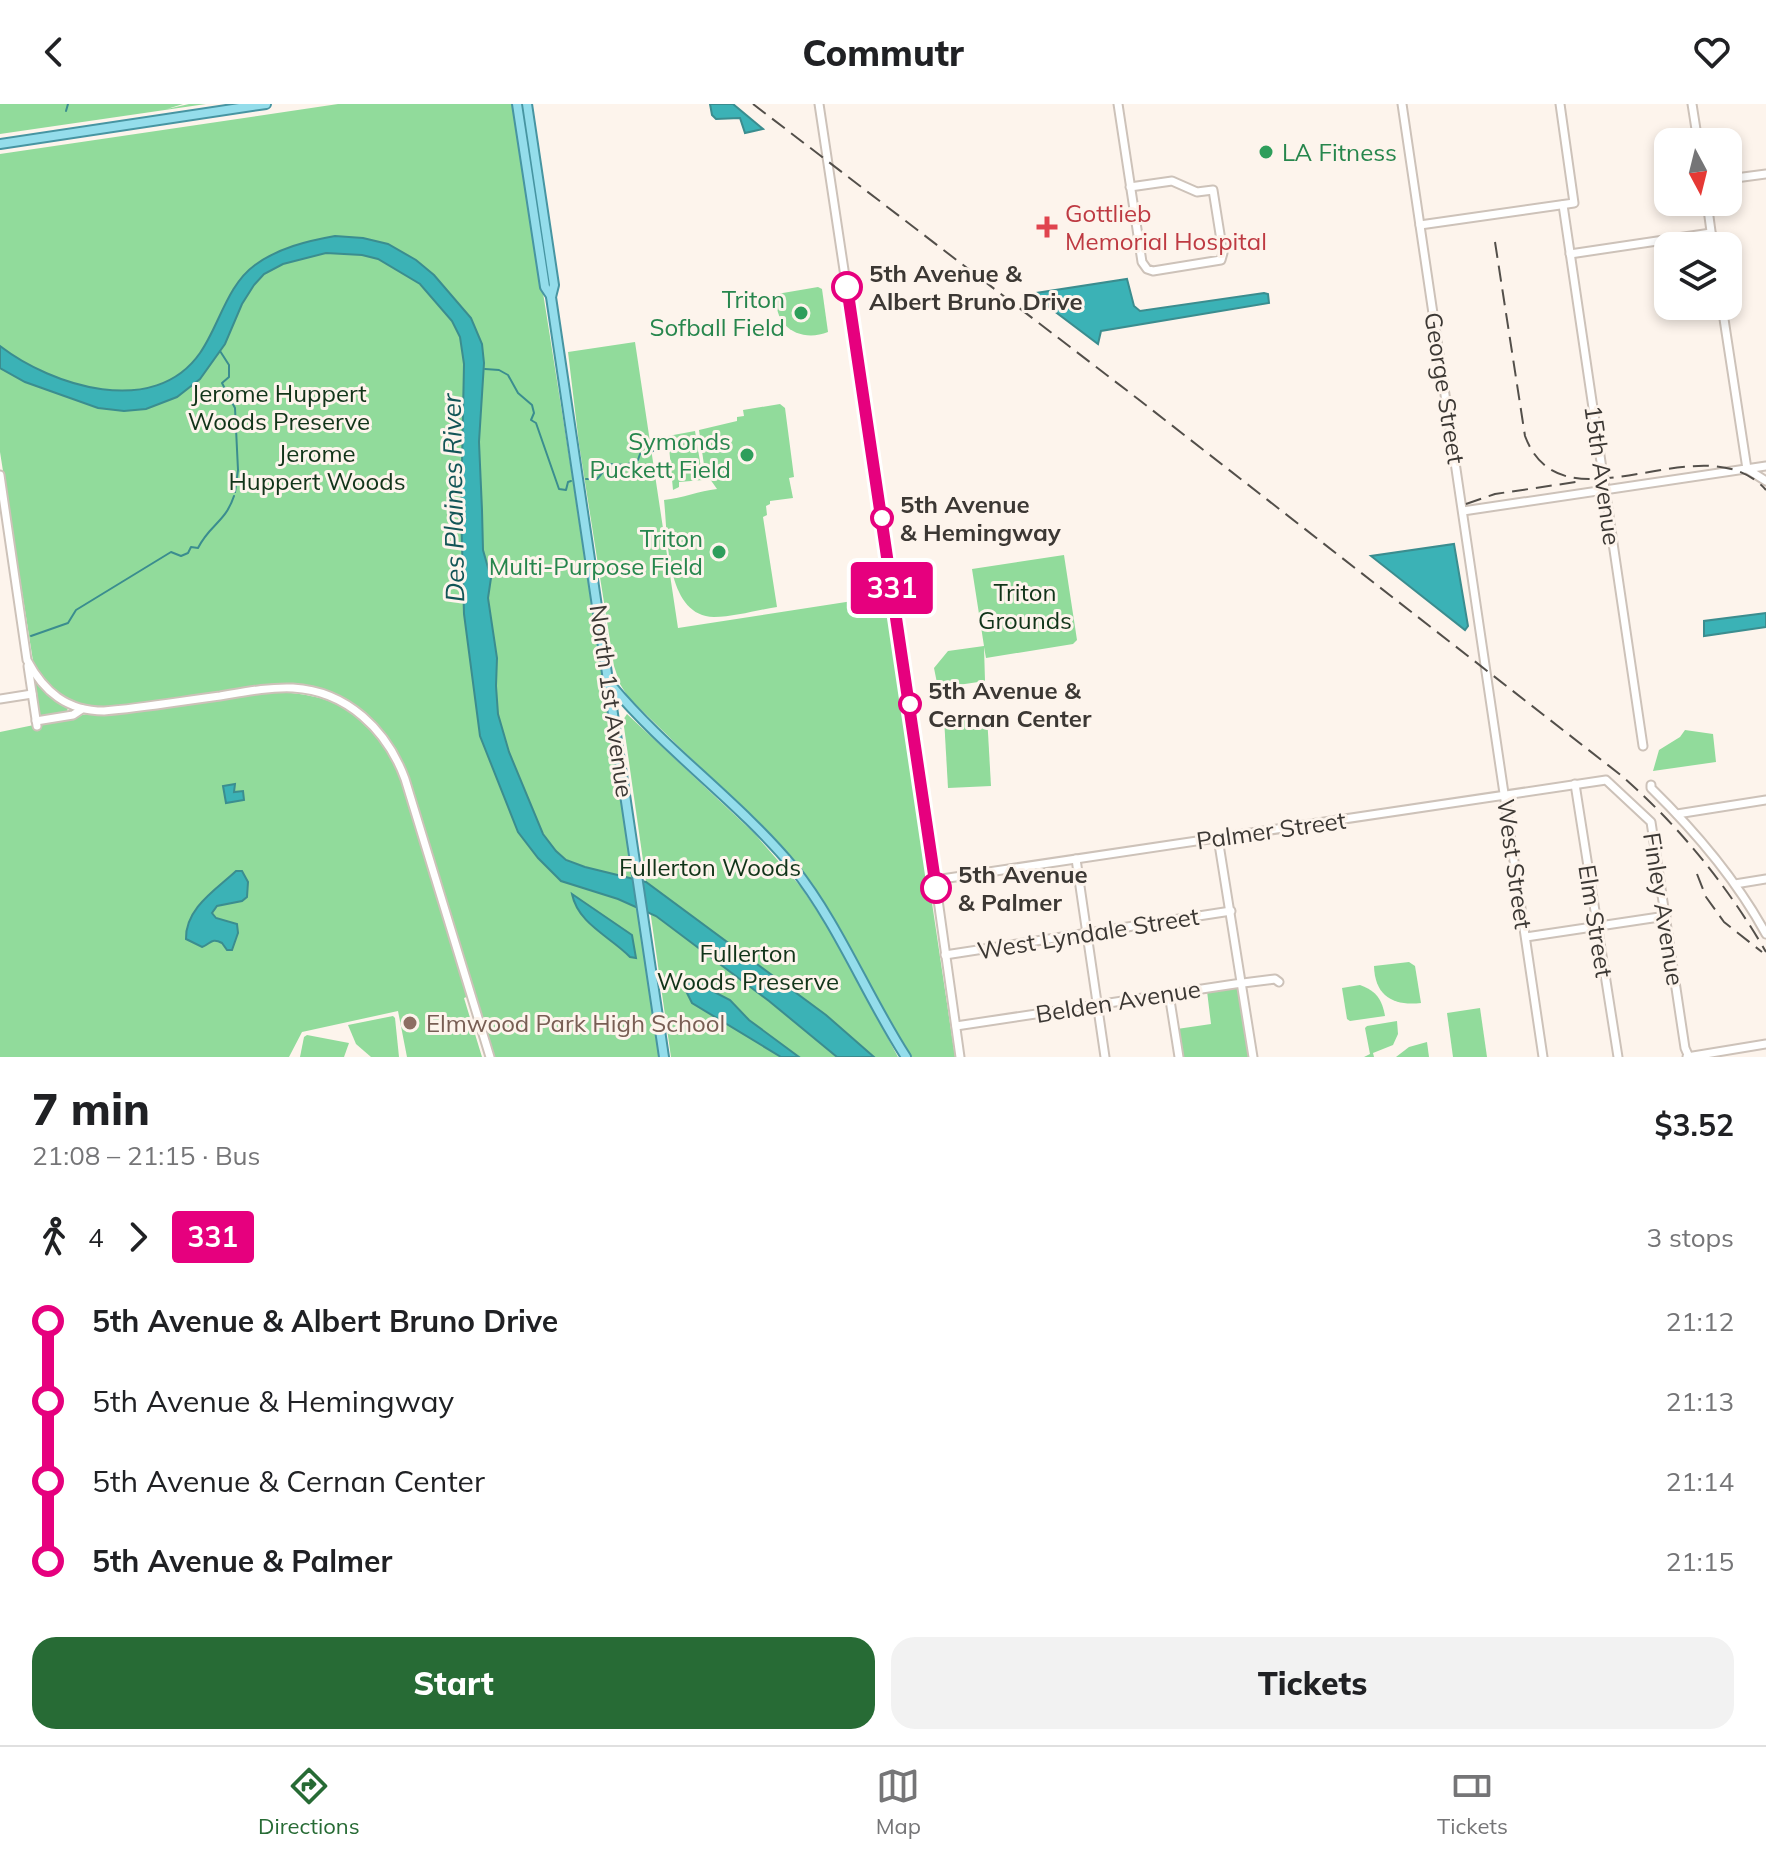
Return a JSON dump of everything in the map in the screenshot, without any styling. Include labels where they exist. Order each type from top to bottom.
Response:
[{"type":"main road","points":[[0,144],[233,106],[266,104]]},
{"type":"main road","name":"North 1st Avenue","points":[[517,104],[545,287],[551,297],[664,1057]]},
{"type":"main road","name":"North 1st Avenue","points":[[527,104],[554,285],[551,297]]},
{"type":"main road","points":[[610,683],[633,710],[766,838],[805,884],[828,917],[873,1003],[906,1057]]},
{"type":"main road","points":[[615,722],[621,714],[633,710]]},
{"type":"street","points":[[819,104],[960,1057]]},
{"type":"street","points":[[1118,104],[1130,187],[1142,262],[1153,271],[1221,260],[1223,253],[1213,190],[1197,192],[1172,181],[1130,187]]},
{"type":"street","name":"George Street","points":[[1402,104],[1487,672]]},
{"type":"street","points":[[1420,225],[1574,203],[1560,104]]},
{"type":"street","points":[[1692,104],[1696,128]]},
{"type":"street","points":[[1742,177],[1766,174]]},
{"type":"street","name":"15th Avenue","points":[[1563,205],[1643,746]]},
{"type":"street","points":[[1570,254],[1654,241]]},
{"type":"street","points":[[1724,320],[1747,469],[1766,481]]},
{"type":"street","points":[[1463,511],[1766,466]]},
{"type":"street","points":[[0,475],[36,723],[73,715],[82,709]]},
{"type":"street","points":[[27,660],[36,678],[53,695],[82,709],[116,710],[264,689],[293,688],[331,697],[363,716],[390,747],[405,779],[490,1057]]},
{"type":"street","name":"West Street","points":[[1487,672],[1543,1057]]},
{"type":"street","points":[[0,699],[32,694]]},
{"type":"street","name":"Palmer Street","points":[[935,880],[1606,780]]},
{"type":"street","name":"Finley Avenue","points":[[1606,780],[1650,819],[1688,1057]]},
{"type":"street","name":"Elm Street","points":[[1575,784],[1618,1057]]},
{"type":"street","points":[[1651,785],[1708,848],[1766,934]]},
{"type":"street","points":[[1677,814],[1766,800]]},
{"type":"street","points":[[1218,838],[1253,1057]]},
{"type":"street","points":[[1076,859],[1105,1057]]},
{"type":"street","points":[[1735,884],[1766,879]]},
{"type":"street","name":"West Lyndale Street","points":[[945,955],[1231,911]]},
{"type":"street","points":[[1526,937],[1666,916]]},
{"type":"street","name":"Belden Avenue","points":[[956,1026],[1275,979],[1279,982]]},
{"type":"street","points":[[1169,994],[1179,1057]]},
{"type":"street","points":[[1688,1057],[1763,1045],[1762,1056]]},
{"type":"green space","points":[[0,104],[183,104],[167,109],[206,104],[0,134]]},
{"type":"green space","name":"Jerome Huppert Woods Preserve","points":[[338,104],[513,104],[659,1057],[493,1057],[405,770],[377,725],[353,706],[305,687],[96,708],[58,693],[44,679],[33,661],[0,452],[0,154]]},
{"type":"green space","name":"Triton Sofball Field","points":[[818,287],[822,289],[828,332],[808,335],[790,330],[779,315],[777,294]]},
{"type":"green space","points":[[635,342],[678,628],[859,600],[878,593],[886,595],[955,1057],[912,1057],[810,881],[773,838],[628,697],[620,684],[614,666],[579,444],[568,352]]},
{"type":"green space","name":"Triton Multi-Purpose Field","points":[[780,404],[785,408],[794,477],[789,478],[793,498],[770,501],[766,506],[767,515],[763,517],[777,607],[722,617],[698,613],[686,603],[672,571],[664,500],[717,489],[705,472],[699,430],[737,421],[737,417],[744,416],[743,410]]},
{"type":"green space","points":[[695,431],[703,480],[679,482],[679,487],[673,490],[668,436]]},
{"type":"green space","name":"Triton Grounds","points":[[1064,555],[1077,640],[1073,644],[986,658],[984,647],[985,681],[938,688],[934,668],[948,651],[984,646],[972,569]]},
{"type":"green space","points":[[32,676],[48,695],[68,707],[67,712],[45,717],[39,714]]},
{"type":"green space","points":[[268,692],[307,695],[337,704],[361,719],[379,739],[405,790],[469,996],[464,998],[482,1057],[407,1057],[398,1011],[302,1032],[289,1057],[0,1057],[0,732],[87,714],[115,714]]},
{"type":"green space","name":"Fullerton Woods Preserve","points":[[627,714],[754,833],[801,887],[831,932],[898,1057],[671,1057],[623,720]]},
{"type":"green space","points":[[987,715],[991,786],[948,788],[944,718]]},
{"type":"green space","points":[[1685,730],[1713,734],[1716,762],[1653,771],[1659,750],[1680,737]]},
{"type":"green space","points":[[1409,962],[1415,966],[1421,1003],[1395,1001],[1382,992],[1375,977],[1374,966]]},
{"type":"green space","points":[[1360,985],[1378,997],[1385,1016],[1347,1019],[1342,988]]},
{"type":"green space","points":[[1237,987],[1250,1057],[1181,1057],[1177,1029],[1211,1024],[1207,991]]},
{"type":"green space","points":[[1480,1008],[1487,1057],[1453,1057],[1447,1013]]},
{"type":"green space","points":[[393,1016],[399,1057],[371,1057],[356,1044],[348,1025]]},
{"type":"green space","points":[[1397,1021],[1398,1034],[1393,1045],[1373,1053],[1374,1057],[1364,1057],[1370,1054],[1365,1028]]},
{"type":"green space","points":[[307,1035],[349,1043],[344,1057],[300,1057]]},
{"type":"green space","points":[[1427,1042],[1429,1057],[1396,1057],[1409,1047]]},
{"type":"water","points":[[710,104],[733,104],[763,129],[745,133],[740,118],[716,119]]},
{"type":"water","points":[[335,236],[388,244],[416,260],[434,275],[471,318],[482,344],[484,363],[479,442],[483,550],[491,578],[488,598],[497,658],[498,714],[509,752],[543,834],[566,860],[646,882],[826,1015],[874,1057],[837,1057],[656,916],[618,899],[561,881],[518,832],[480,736],[464,614],[461,511],[464,364],[460,337],[452,321],[420,284],[378,259],[362,255],[326,253],[283,264],[264,274],[254,285],[225,344],[200,379],[177,397],[146,409],[124,411],[98,408],[25,382],[0,368],[0,346],[47,373],[74,383],[102,389],[130,390],[157,385],[180,373],[200,353],[245,273],[273,254]]},
{"type":"water","points":[[1127,279],[1134,306],[1140,311],[1264,293],[1268,294],[1269,303],[1101,331],[1098,344],[1033,295]]},
{"type":"water","points":[[1454,544],[1468,626],[1465,630],[1371,556]]},
{"type":"water","points":[[1766,613],[1766,627],[1704,636],[1704,621]]},
{"type":"water","points":[[235,784],[234,792],[243,791],[244,800],[226,803],[223,786]]},
{"type":"water","points":[[236,871],[242,871],[248,882],[247,897],[217,906],[212,913],[216,918],[237,924],[238,933],[232,950],[227,950],[218,941],[202,947],[186,939],[187,928],[196,909]]},
{"type":"water","points":[[572,894],[632,935],[636,958],[630,957],[588,922]]},
{"type":"water","points":[[693,981],[730,1000],[749,1020],[799,1057],[781,1057],[692,1003],[685,989]]},
{"type":"waterway","points":[[66,111],[68,104]]},
{"type":"waterway","points":[[220,351],[229,365],[229,377],[222,383],[235,408],[238,470],[235,492]]},
{"type":"waterway","points":[[485,369],[499,370],[508,375],[518,393],[532,405],[534,413],[531,420],[536,423],[559,489],[566,490],[571,481]]},
{"type":"waterway","points":[[586,479],[597,479],[610,464],[626,465],[638,460],[640,454],[653,451]]},
{"type":"waterway","points":[[31,636],[68,623],[76,610],[171,552],[181,556],[188,553],[191,547],[198,548],[226,512],[234,496]]},
{"type":"railway","points":[[753,104],[1622,776],[1701,858],[1766,952]]},
{"type":"railway","points":[[1495,242],[1525,436],[1544,464],[1570,477],[1601,479],[1707,466],[1739,471],[1766,490]]},
{"type":"railway","points":[[1466,504],[1495,494],[1576,482]]},
{"type":"railway","points":[[1697,874],[1706,897],[1724,922],[1762,952]]},
{"type":"bus line","name":"331","points":[[847,287],[936,888]]},
{"type":"place","name":"LA Fitness","points":[[1266,152]]},
{"type":"place","name":"Gottlieb Memorial Hospital","points":[[1047,227]]},
{"type":"place","name":"5th Avenue & Albert Bruno Drive","points":[[847,287]]},
{"type":"place","name":"Triton Sofball Field","points":[[801,313]]},
{"type":"place","name":"Symonds Puckett Field","points":[[747,455]]},
{"type":"place","name":"5th Avenue & Hemingway","points":[[882,518]]},
{"type":"place","name":"Triton Multi-Purpose Field","points":[[719,552]]},
{"type":"place","name":"5th Avenue & Cernan Center","points":[[910,704]]},
{"type":"place","name":"5th Avenue & Palmer","points":[[936,888]]},
{"type":"place","name":"Elmwood Park High School","points":[[410,1023]]},
{"type":"park label","name":"Jerome Huppert Woods","points":[[317,467]]},
{"type":"park label","name":"Fullerton Woods","points":[[710,867]]},
{"type":"water label","name":"Des Plaines River","points":[[453,498]]}]
